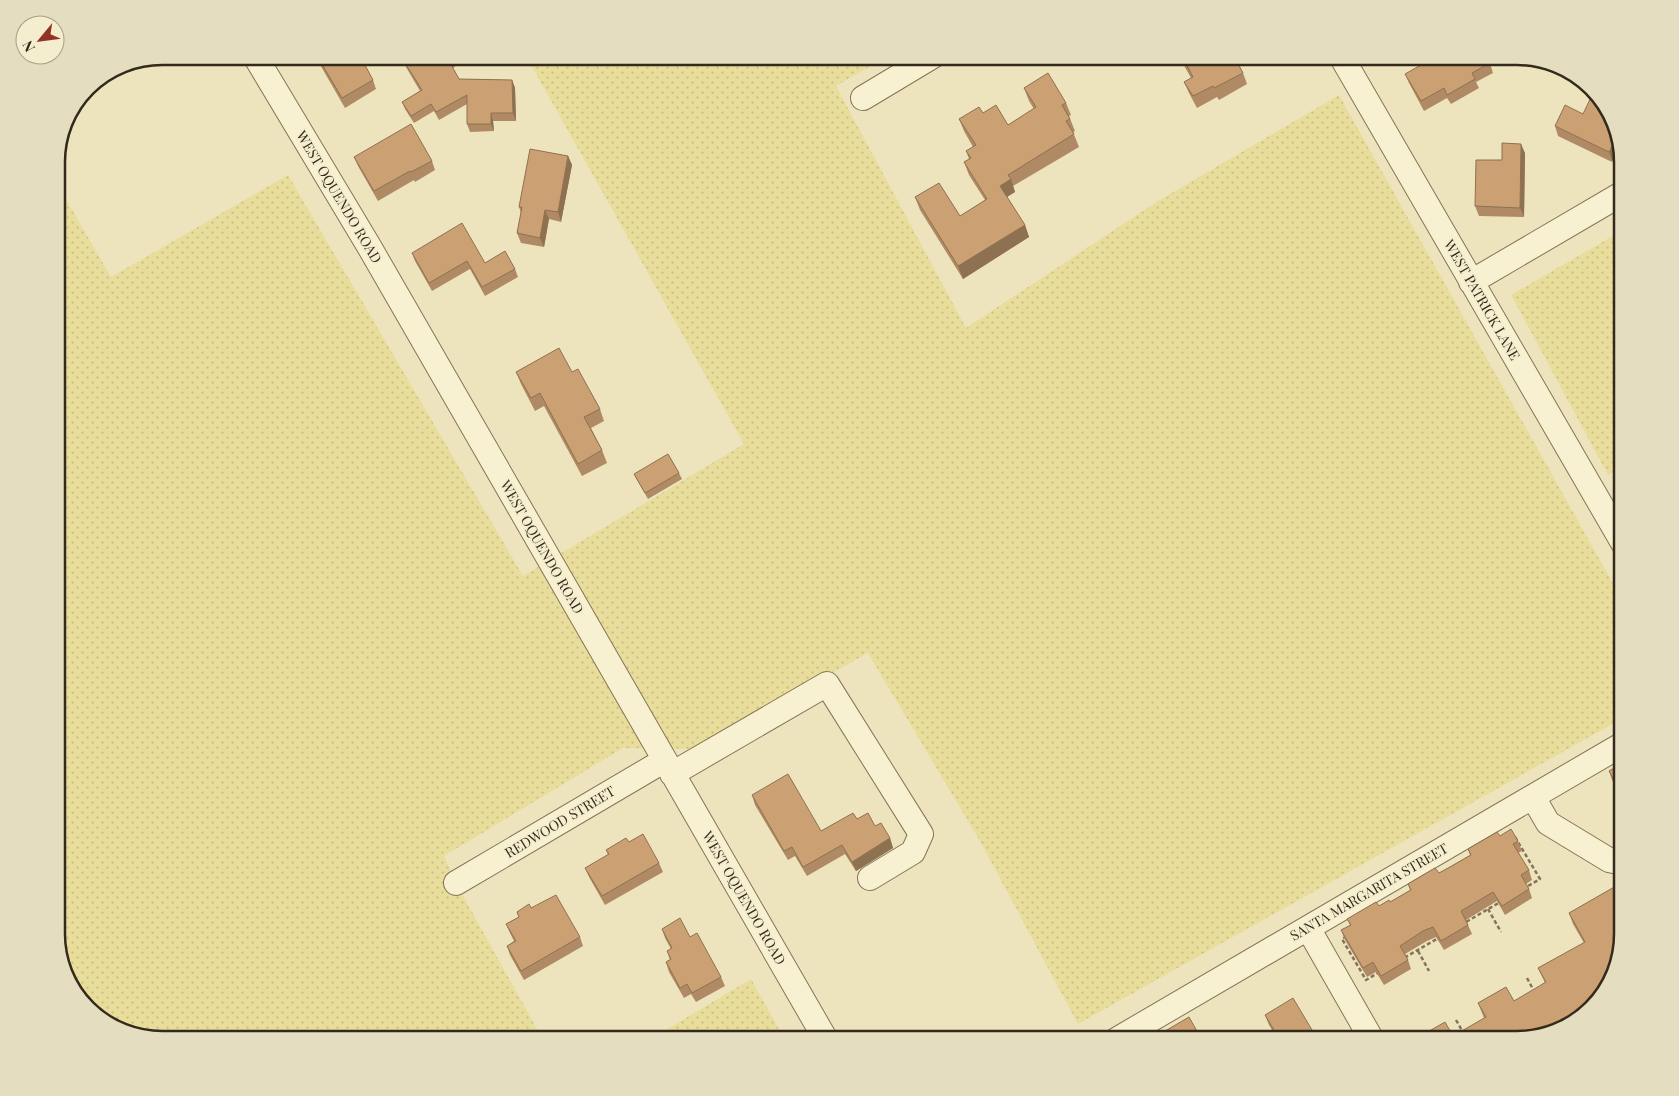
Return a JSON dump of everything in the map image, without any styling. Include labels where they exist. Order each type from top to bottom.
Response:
[{"type":"street","name":"WEST OQUENDO ROAD","points":[[260,65],[375,257],[821,1031]]},
{"type":"street","points":[[863,98],[918,65]]},
{"type":"street","name":"WEST PATRICK LANE","points":[[1346,65],[1614,528]]},
{"type":"street","points":[[1471,282],[1614,198]]},
{"type":"street","name":"REDWOOD STREET","points":[[456,883],[668,767],[827,684],[921,834],[914,852],[870,878]]},
{"type":"street","name":"SANTA MARGARITA STREET","points":[[1133,1031],[1614,749]]},
{"type":"street","points":[[1533,797],[1548,823],[1614,861]]},
{"type":"street","points":[[1308,928],[1367,1031]]},
{"type":"path","points":[[1515,837],[1540,879],[1366,980],[1342,939],[1402,903],[1515,837]]},
{"type":"path","points":[[1483,901],[1500,932]]},
{"type":"path","points":[[1402,903],[1407,912]]},
{"type":"path","points":[[1473,907],[1478,915]]},
{"type":"path","points":[[1393,909],[1398,917]]},
{"type":"path","points":[[1422,936],[1427,945]]},
{"type":"path","points":[[1412,942],[1430,971]]},
{"type":"path","points":[[1527,978],[1538,998]]},
{"type":"path","points":[[1456,1020],[1462,1031]]},
{"type":"sand","points":[[531,65],[872,65],[836,86],[966,328],[1155,203],[1339,95],[1614,585],[1614,723],[1078,1024],[980,841],[868,653],[696,749],[623,748],[444,856],[456,883],[538,1031],[162,1031],[137,1028],[119,1021],[108,1015],[89,998],[72,971],[65,941],[65,198],[111,277],[288,175],[523,576],[744,444]]},
{"type":"sand","points":[[1357,65],[1366,65],[1359,69]]},
{"type":"sand","points":[[1614,235],[1614,471],[1608,475],[1511,295]]},
{"type":"sand","points":[[751,979],[780,1031],[664,1031]]},
{"type":"building","points":[[322,65],[365,65],[373,80],[342,98]]},
{"type":"building","points":[[406,65],[451,65],[459,79],[512,80],[513,113],[491,113],[491,124],[467,124],[467,95],[436,112],[431,104],[411,116],[402,102],[422,90]]},
{"type":"building","points":[[1187,65],[1239,65],[1243,73],[1214,88],[1213,86],[1193,96],[1184,82],[1193,77]]},
{"type":"building","points":[[1421,65],[1486,65],[1472,73],[1475,79],[1447,95],[1444,88],[1421,101],[1405,74]]},
{"type":"building","points":[[1048,73],[1066,103],[1062,105],[1070,119],[1066,121],[1074,134],[1008,175],[1011,179],[1000,186],[1025,225],[958,266],[915,197],[939,183],[960,216],[987,199],[964,162],[971,158],[966,151],[976,145],[959,119],[979,107],[983,113],[996,105],[1008,125],[1036,107],[1024,88]]},
{"type":"building","points":[[1590,98],[1607,125],[1612,146],[1609,152],[1555,126],[1565,105],[1583,114]]},
{"type":"building","points":[[411,124],[432,161],[374,191],[354,157]]},
{"type":"building","points":[[1502,143],[1521,144],[1520,208],[1475,206],[1476,160],[1502,160]]},
{"type":"building","points":[[530,149],[568,156],[558,212],[545,210],[540,238],[517,233],[522,207],[519,207]]},
{"type":"building","points":[[462,223],[485,263],[505,251],[515,269],[482,287],[467,261],[429,283],[412,253]]},
{"type":"building","points":[[559,348],[572,372],[578,369],[600,409],[584,417],[602,450],[578,464],[540,393],[531,398],[516,372]]},
{"type":"building","points":[[668,454],[679,473],[645,493],[634,474]]},
{"type":"building","points":[[1614,768],[1614,780],[1609,771]]},
{"type":"building","points":[[788,774],[821,831],[853,813],[857,819],[868,813],[875,826],[881,823],[890,838],[852,862],[842,845],[803,867],[792,847],[784,851],[752,795]]},
{"type":"building","points":[[1511,829],[1518,841],[1513,844],[1529,870],[1521,875],[1529,889],[1502,906],[1493,892],[1461,911],[1468,925],[1441,941],[1433,927],[1423,931],[1400,946],[1408,960],[1381,976],[1373,962],[1363,968],[1341,930],[1351,925],[1347,919],[1376,902],[1379,906],[1389,900],[1390,902],[1411,890],[1408,884],[1435,868],[1439,873],[1471,855],[1468,849],[1497,832],[1500,836]]},
{"type":"building","points":[[643,834],[659,863],[602,896],[585,868],[609,854],[606,850],[626,838],[629,842]]},
{"type":"building","points":[[1614,887],[1612,953],[1604,977],[1590,998],[1571,1015],[1548,1026],[1524,1031],[1462,1031],[1486,1017],[1478,1003],[1506,987],[1514,1001],[1546,982],[1538,968],[1585,942],[1569,913]]},
{"type":"building","points":[[556,895],[580,937],[521,971],[507,946],[516,941],[506,924],[519,917],[517,912],[529,904],[531,908]]},
{"type":"building","points":[[680,918],[690,937],[697,933],[721,977],[692,993],[687,984],[680,988],[666,962],[671,959],[667,951],[672,948],[662,929]]},
{"type":"building","points":[[1293,998],[1313,1031],[1275,1031],[1265,1015]]},
{"type":"building","points":[[1189,1017],[1197,1031],[1165,1031]]},
{"type":"building","points":[[1445,1022],[1450,1031],[1429,1031]]}]
